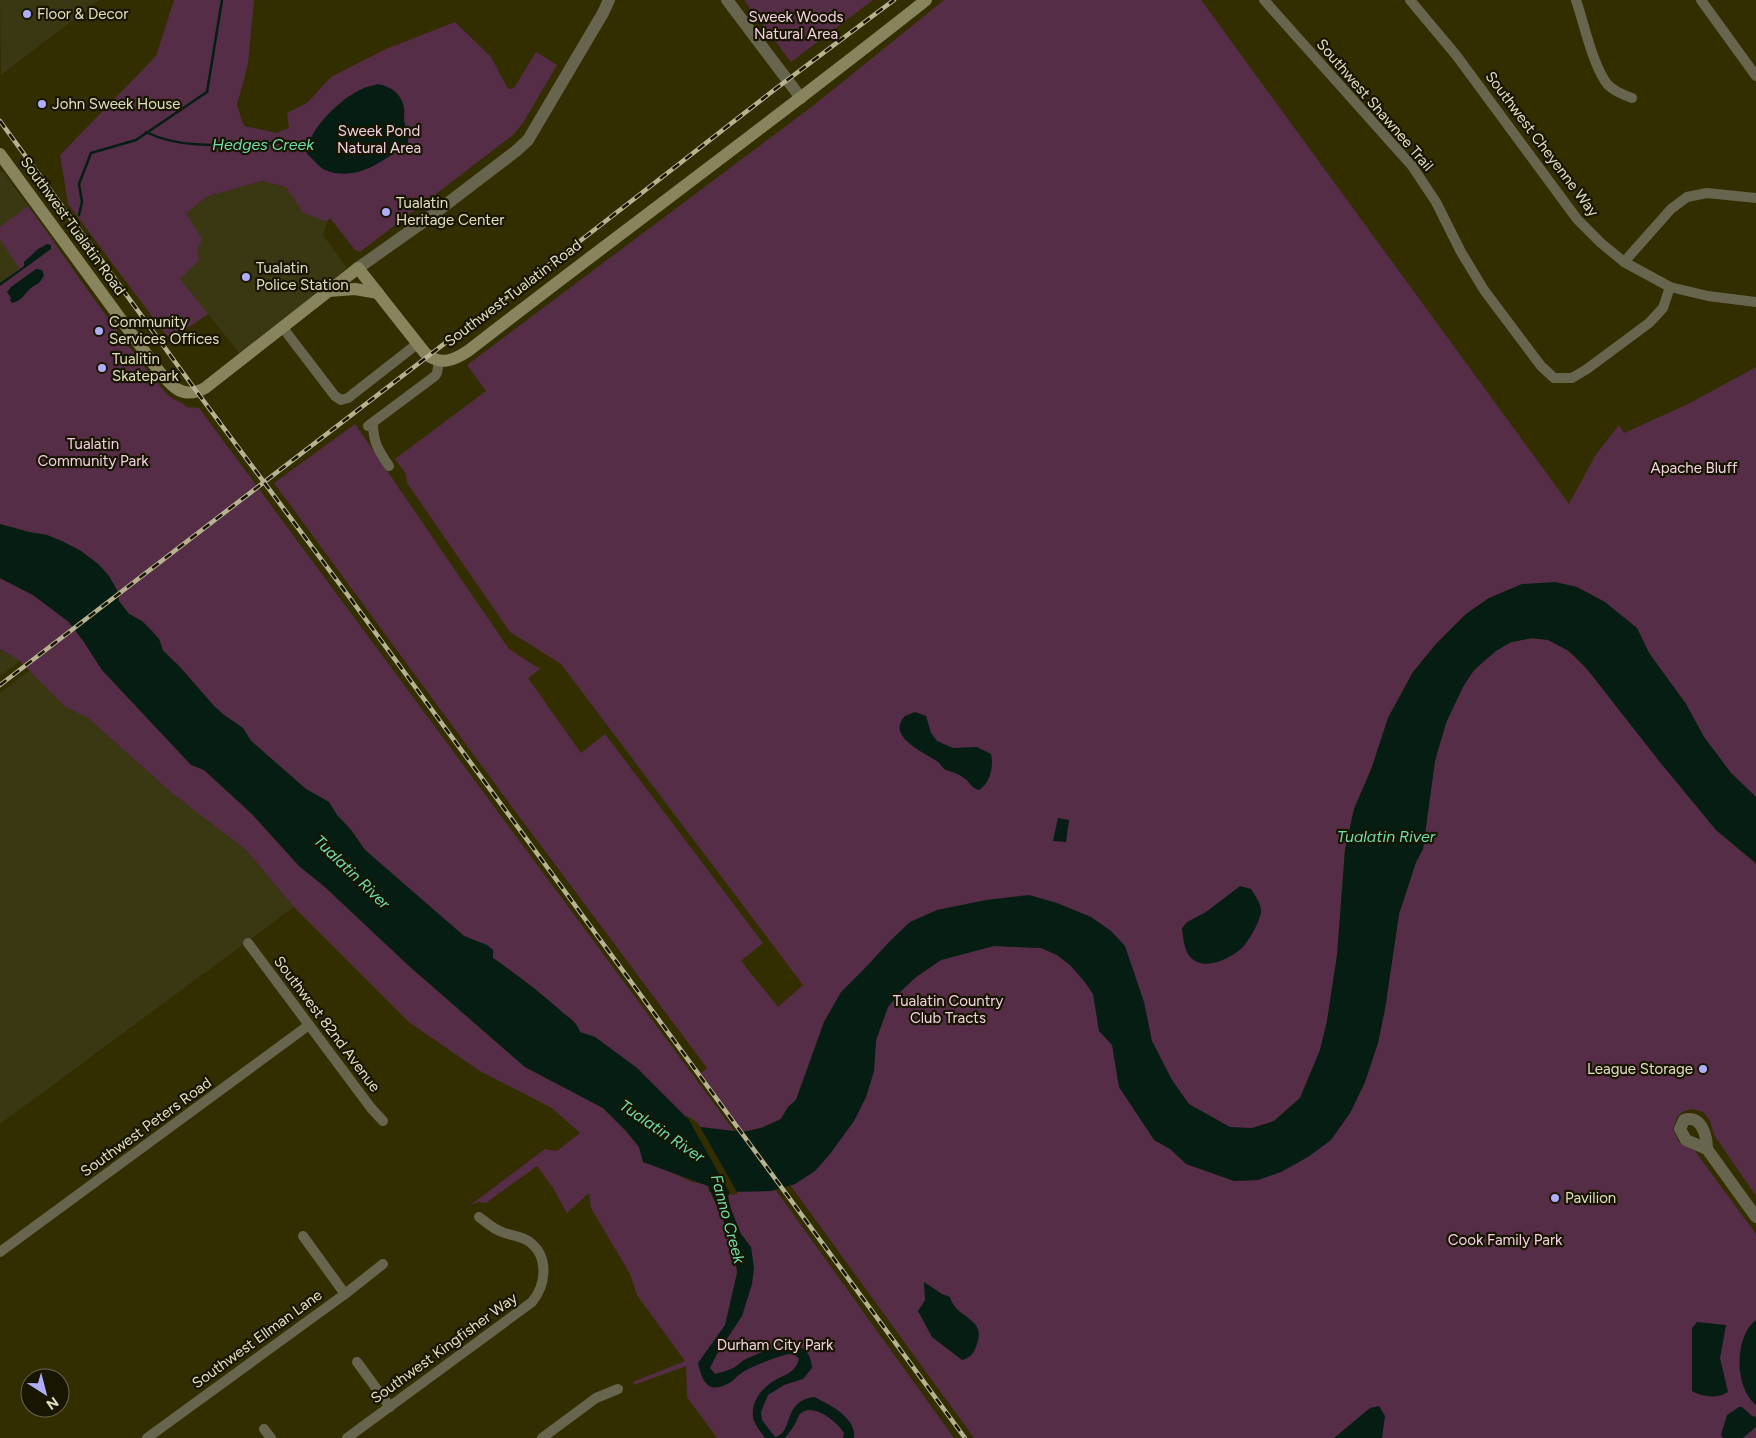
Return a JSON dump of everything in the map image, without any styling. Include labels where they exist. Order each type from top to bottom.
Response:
[{"type":"main road","name":"Southwest Tualatin Road","points":[[0,154],[158,370],[178,390],[192,393],[205,388],[358,268],[417,344],[429,356],[439,361],[454,359],[468,351],[626,228],[801,98],[926,0]]},
{"type":"main road","points":[[328,291],[355,288],[378,293]]},
{"type":"street","points":[[358,268],[424,222],[528,140],[609,0]]},
{"type":"street","points":[[727,0],[801,98]]},
{"type":"street","name":"Southwest Shawnee Trail","points":[[1264,0],[1412,166],[1436,202],[1461,252],[1484,290],[1541,366],[1554,378],[1572,378],[1649,323],[1664,308],[1670,287]]},
{"type":"street","name":"Southwest Cheyenne Way","points":[[1410,0],[1456,55],[1577,218],[1601,243],[1624,262],[1670,287],[1708,296],[1756,302]]},
{"type":"street","points":[[1576,0],[1597,64],[1608,85],[1632,98]]},
{"type":"street","points":[[1700,0],[1756,76]]},
{"type":"street","points":[[1624,262],[1671,209],[1687,197],[1707,193],[1756,198]]},
{"type":"street","points":[[283,328],[335,396],[341,400],[348,398],[417,344]]},
{"type":"street","points":[[389,466],[376,447],[370,424],[434,376],[437,373],[439,361]]},
{"type":"street","name":"Southwest 82nd Avenue","points":[[248,943],[370,1108],[383,1122]]},
{"type":"street","name":"Southwest Peters Road","points":[[0,1252],[309,1025]]},
{"type":"street","points":[[1707,1149],[1756,1217]]},
{"type":"street","name":"Southwest Kingfisher Way","points":[[346,1438],[532,1302],[538,1295],[544,1274],[543,1263],[538,1251],[530,1242],[522,1237],[502,1232],[479,1217]]},
{"type":"street","points":[[303,1236],[345,1294]]},
{"type":"street","name":"Southwest Ellman Lane","points":[[147,1438],[384,1264]]},
{"type":"street","points":[[357,1362],[390,1406]]},
{"type":"street","points":[[542,1438],[596,1398],[618,1389]]},
{"type":"street","points":[[264,1429],[271,1438]]},
{"type":"shaded area","points":[[0,0],[99,0],[1,75]]},
{"type":"shaded area","points":[[0,171],[4,173],[54,241],[0,284]]},
{"type":"shaded area","points":[[262,181],[286,187],[303,213],[327,222],[323,235],[347,268],[240,354],[208,314],[170,340],[101,249],[142,214]]},
{"type":"shaded area","points":[[0,649],[20,661],[0,676]]},
{"type":"shaded area","points":[[30,670],[65,707],[88,718],[173,794],[246,850],[294,907],[0,1124],[0,693]]},
{"type":"green space","name":"Sweek Pond Natural Area","points":[[174,0],[254,0],[248,64],[237,105],[244,126],[277,133],[289,128],[287,113],[307,103],[331,77],[386,49],[455,22],[491,57],[508,89],[514,88],[536,52],[557,65],[523,123],[513,135],[360,252],[355,250],[330,218],[327,222],[303,213],[286,187],[262,181],[208,196],[186,213],[202,239],[197,251],[199,260],[180,279],[208,314],[170,340],[68,204],[60,155],[156,56]]},
{"type":"green space","name":"Sweek Woods Natural Area","points":[[744,0],[873,0],[791,62]]},
{"type":"green space","points":[[944,0],[1201,0],[1569,504],[1595,456],[1619,425],[1624,433],[1688,404],[1756,367],[1756,797],[1731,773],[1704,737],[1686,704],[1649,653],[1637,628],[1489,598],[1466,614],[1436,644],[1413,672],[1388,718],[1372,767],[1354,809],[1345,850],[1337,955],[1327,1021],[1320,1051],[1300,1098],[1274,1121],[1253,1128],[1234,1181],[1258,1180],[1350,1113],[1365,1082],[1378,1042],[1385,1009],[1399,914],[1416,862],[1423,849],[1437,753],[1446,723],[1458,695],[1475,669],[1497,650],[1511,643],[1529,639],[1546,639],[1557,643],[1571,653],[1587,669],[1716,830],[1756,864],[1756,1196],[1714,1135],[1710,1121],[1703,1112],[1691,1109],[1682,1112],[1677,1117],[1673,1130],[1679,1142],[1695,1151],[1756,1234],[1756,1438],[974,1438],[788,1182],[866,1097],[874,1071],[876,1040],[888,1007],[916,977],[941,960],[994,946],[1041,948],[1057,955],[1070,965],[1058,947],[994,944],[940,958],[824,1022],[796,1100],[788,1107],[781,1119],[761,1128],[743,1132],[701,1073],[707,1068],[274,483],[355,424],[509,649],[540,669],[528,678],[581,753],[605,734],[763,943],[741,961],[778,1007],[803,985],[561,664],[510,632],[407,483],[406,474],[395,459],[486,391],[467,365],[814,105]]},
{"type":"green space","name":"Tualatin Community Park","points":[[28,206],[112,324],[165,392],[187,407],[199,408],[735,1132],[700,1127],[686,1118],[637,1068],[595,1037],[580,1032],[577,1025],[570,1019],[493,958],[493,950],[464,936],[365,850],[329,802],[306,789],[251,741],[243,728],[214,706],[163,650],[159,639],[142,621],[129,614],[119,601],[117,590],[109,576],[98,564],[81,551],[47,535],[0,524],[0,284],[19,268],[0,239],[0,227]]},
{"type":"green space","name":"Durham City Park","points":[[0,578],[33,595],[69,622],[102,670],[191,764],[204,770],[252,814],[299,866],[325,887],[409,966],[525,1067],[603,1108],[639,1147],[644,1162],[665,1169],[692,1182],[705,1184],[709,1192],[775,1189],[954,1438],[717,1438],[687,1397],[686,1366],[634,1385],[633,1382],[685,1361],[637,1295],[630,1274],[591,1208],[589,1193],[567,1213],[553,1188],[537,1166],[486,1203],[478,1202],[469,1206],[545,1149],[557,1151],[580,1133],[552,1108],[480,1071],[410,1023],[294,907],[246,850],[173,794],[88,718],[65,707],[20,661],[0,649]]},
{"type":"water","points":[[377,84],[391,89],[401,99],[404,108],[408,143],[369,168],[359,172],[348,174],[336,173],[323,169],[307,154],[313,135],[319,125],[335,107],[354,93]]},
{"type":"water","points":[[47,244],[51,245],[51,249],[0,286],[0,283],[24,266],[24,262],[38,249]]},
{"type":"water","points":[[36,269],[42,270],[44,275],[41,281],[19,300],[13,303],[10,301],[11,298],[7,292],[11,287]]},
{"type":"water","name":"Tualatin River","points":[[0,524],[47,535],[62,541],[81,551],[98,564],[109,576],[117,590],[119,601],[129,614],[142,621],[152,631],[159,639],[163,651],[179,666],[214,706],[243,728],[251,741],[306,789],[329,802],[365,850],[464,936],[487,945],[493,950],[493,958],[570,1019],[577,1025],[580,1032],[595,1037],[637,1068],[686,1117],[700,1127],[743,1132],[761,1128],[781,1119],[788,1107],[796,1100],[824,1022],[841,992],[910,922],[937,910],[986,900],[1029,895],[1057,903],[1091,917],[1111,931],[1125,946],[1144,1002],[1152,1041],[1172,1080],[1189,1104],[1230,1127],[1252,1128],[1274,1121],[1300,1098],[1320,1050],[1327,1021],[1337,956],[1345,850],[1354,809],[1372,767],[1388,718],[1413,672],[1436,644],[1466,614],[1489,598],[1522,584],[1555,582],[1577,587],[1605,602],[1637,628],[1649,653],[1686,704],[1704,737],[1731,773],[1756,797],[1756,863],[1716,830],[1587,669],[1569,651],[1548,640],[1532,638],[1511,642],[1496,651],[1474,670],[1463,687],[1446,723],[1435,761],[1423,849],[1416,862],[1399,914],[1385,1009],[1378,1043],[1365,1082],[1350,1113],[1331,1140],[1308,1157],[1281,1172],[1258,1180],[1234,1181],[1186,1164],[1170,1149],[1154,1140],[1119,1087],[1112,1045],[1099,1031],[1093,994],[1070,965],[1057,955],[1041,948],[994,946],[941,960],[916,977],[888,1007],[876,1040],[874,1071],[866,1097],[854,1121],[815,1171],[795,1184],[771,1191],[730,1192],[728,1197],[741,1234],[751,1247],[754,1268],[752,1284],[742,1316],[710,1368],[715,1374],[726,1371],[746,1359],[776,1347],[796,1346],[804,1349],[809,1356],[812,1368],[803,1379],[784,1385],[768,1395],[761,1412],[762,1420],[775,1437],[785,1430],[797,1404],[814,1397],[847,1418],[854,1431],[854,1438],[843,1438],[844,1433],[841,1428],[831,1419],[818,1411],[811,1410],[800,1414],[785,1438],[765,1438],[753,1417],[756,1400],[767,1386],[788,1374],[798,1363],[799,1359],[795,1355],[790,1354],[773,1359],[747,1370],[723,1386],[712,1387],[702,1377],[698,1363],[725,1325],[737,1273],[734,1245],[708,1186],[643,1162],[639,1147],[603,1108],[525,1067],[409,966],[325,887],[299,866],[252,814],[204,770],[191,765],[102,670],[69,622],[33,595],[0,578]]},
{"type":"water","points":[[915,712],[926,716],[931,733],[937,741],[953,748],[977,747],[991,754],[990,774],[983,787],[979,790],[974,788],[962,777],[945,769],[938,762],[909,744],[900,731],[900,724],[905,716]]},
{"type":"water","points":[[1058,818],[1069,820],[1066,842],[1053,841]]},
{"type":"water","points":[[1240,886],[1251,889],[1261,910],[1257,924],[1248,940],[1237,952],[1215,963],[1200,963],[1194,960],[1188,954],[1182,928],[1187,922],[1206,912]]},
{"type":"water","points":[[924,1282],[950,1297],[953,1305],[975,1324],[979,1337],[974,1352],[967,1358],[962,1360],[932,1337],[918,1311],[925,1300]]},
{"type":"water","points":[[1756,1320],[1756,1405],[1744,1387],[1740,1362],[1744,1338]]},
{"type":"water","points":[[1697,1322],[1726,1325],[1720,1358],[1728,1392],[1720,1396],[1700,1395],[1692,1391],[1692,1328]]},
{"type":"water","points":[[1379,1406],[1385,1416],[1382,1438],[1334,1438],[1370,1408]]},
{"type":"water","points":[[1742,1407],[1752,1416],[1756,1417],[1756,1427],[1743,1438],[1723,1438],[1721,1435],[1727,1415]]},
{"type":"pier","points":[[686,1115],[698,1123],[738,1194],[731,1195]]},
{"type":"waterway","name":"Hedges Creek","points":[[79,215],[82,202],[79,184],[91,153],[136,140],[207,92],[222,0]]},
{"type":"waterway","name":"Hedges Creek","points":[[146,132],[161,138],[195,144],[280,143],[311,146]]},
{"type":"railway","points":[[0,685],[571,248],[774,90],[894,0]]},
{"type":"railway","points":[[0,121],[965,1438]]},
{"type":"place","name":"Floor & Decor","points":[[27,14]]},
{"type":"place","name":"John Sweek House","points":[[42,104]]},
{"type":"place","name":"Tualatin Heritage Center","points":[[386,212]]},
{"type":"place","name":"Tualatin Police Station","points":[[246,277]]},
{"type":"place","name":"Community Services Offices","points":[[99,331]]},
{"type":"place","name":"Tualitin Skatepark","points":[[102,368]]},
{"type":"place","name":"League Storage","points":[[1703,1069]]},
{"type":"place","name":"Pavilion","points":[[1555,1198]]},
{"type":"park label","name":"Apache Bluff","points":[[1694,468]]},
{"type":"park label","name":"Tualatin Country Club Tracts","points":[[948,1010]]},
{"type":"park label","name":"Cook Family Park","points":[[1505,1240]]},
{"type":"water label","name":"Fanno Creek","points":[[728,1219]]}]
